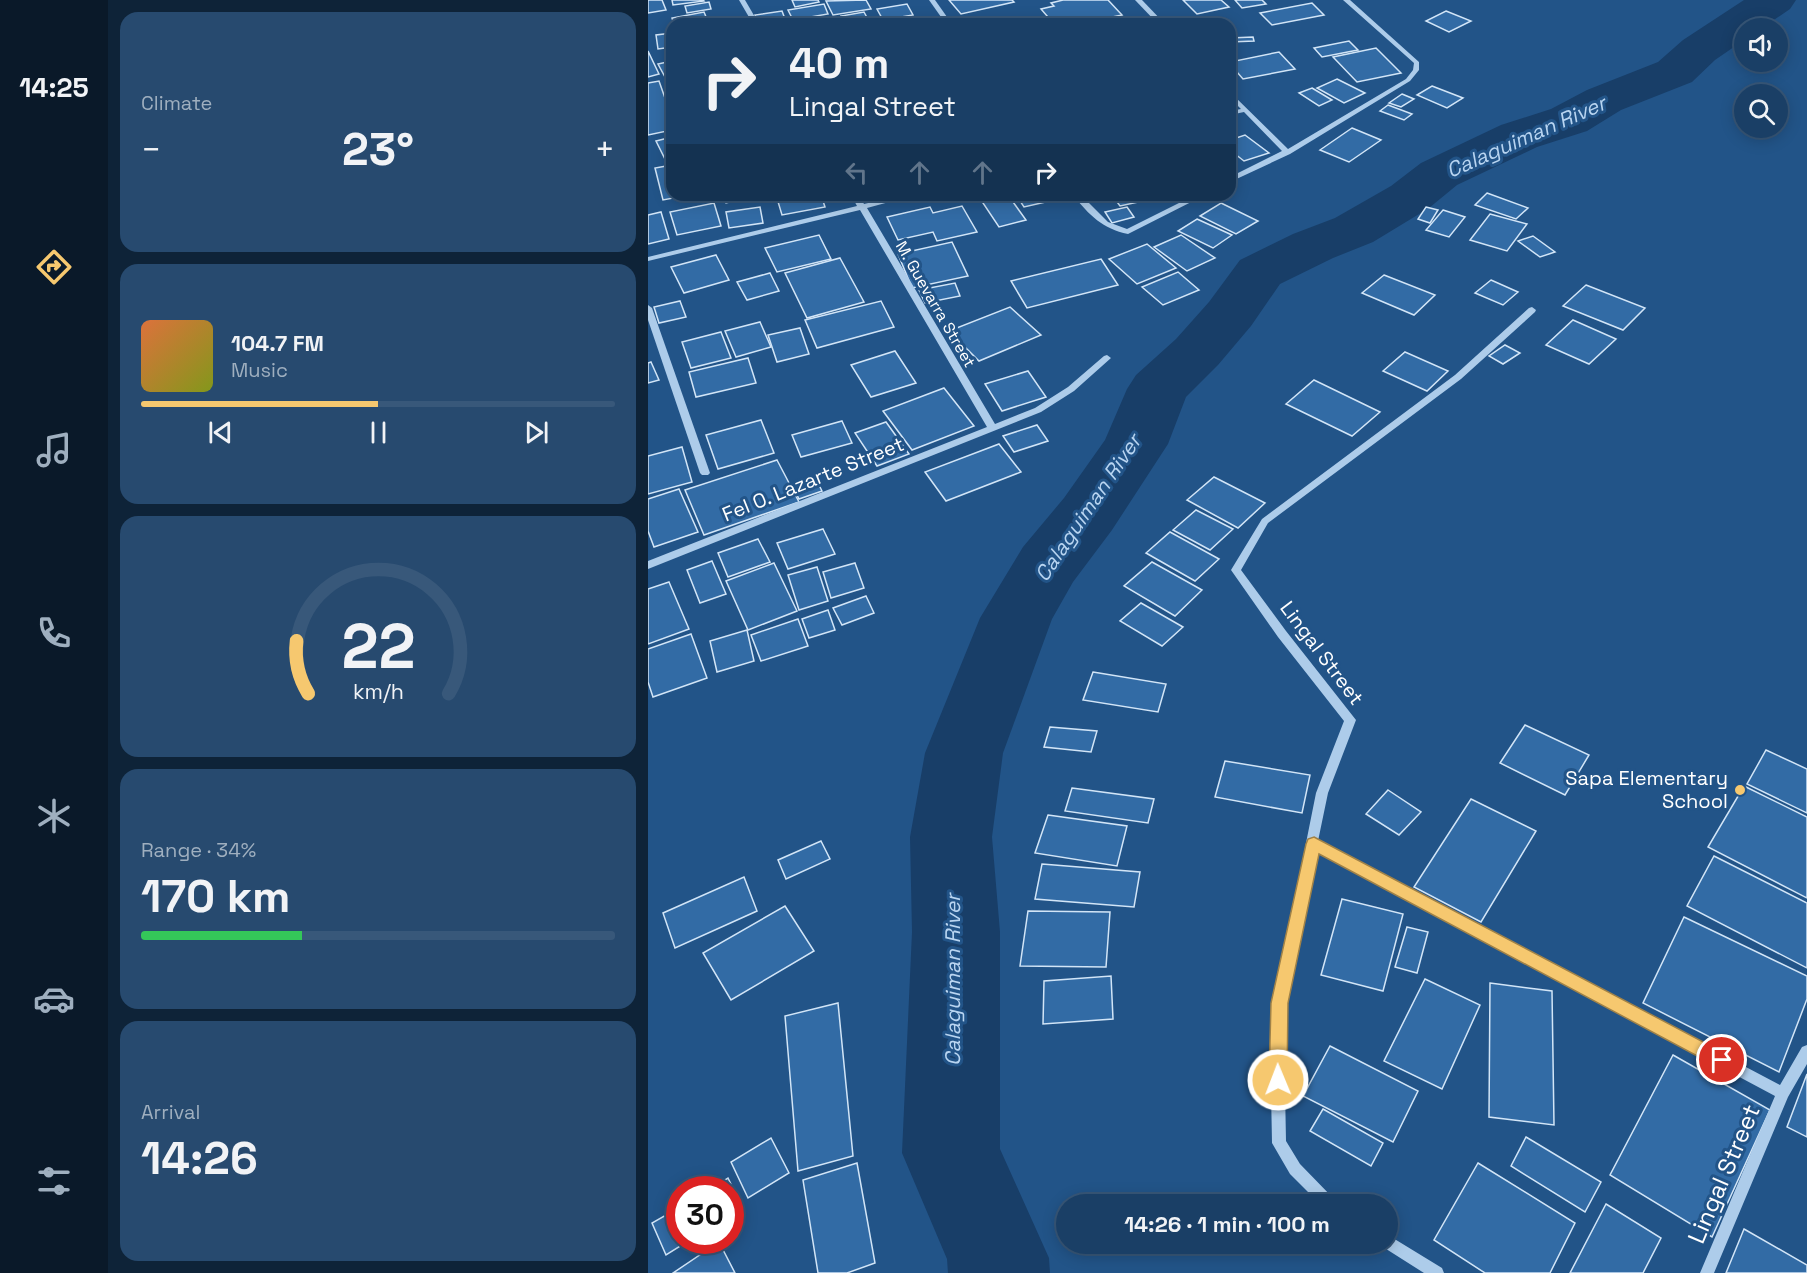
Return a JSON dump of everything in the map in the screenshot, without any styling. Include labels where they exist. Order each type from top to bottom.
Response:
[{"type":"street","points":[[742,0],[752,18]]},
{"type":"street","points":[[933,0],[946,18]]},
{"type":"street","points":[[1138,0],[1156,18]]},
{"type":"street","points":[[1236,177],[1287,152],[1408,81],[1416,70],[1417,63],[1346,0]]},
{"type":"street","points":[[1236,100],[1287,152]]},
{"type":"street","points":[[1236,112],[1245,110]]},
{"type":"street","name":"M. Guevarra Street","points":[[859,201],[992,428]]},
{"type":"street","points":[[648,259],[889,201]]},
{"type":"street","points":[[1082,201],[1102,224],[1115,230],[1128,232],[1189,201]]},
{"type":"street","points":[[648,308],[705,473]]},
{"type":"street","name":"Lingal Street","points":[[1532,310],[1458,377],[1265,521],[1236,570],[1282,634],[1350,720],[1322,793],[1314,844],[1783,1093]]},
{"type":"street","name":"Fel O. Lazarte Street","points":[[648,565],[1038,410],[1071,388],[1107,358]]},
{"type":"street","points":[[1314,844],[1280,1003],[1277,1038],[1279,1143],[1295,1169],[1319,1194]]},
{"type":"street","name":"Lingal Street","points":[[1707,1273],[1783,1093],[1807,1051]]},
{"type":"street","points":[[1398,1248],[1437,1273]]},
{"type":"building","points":[[648,0],[662,0],[666,10],[648,13]]},
{"type":"building","points":[[672,0],[703,0],[704,1],[673,5]]},
{"type":"building","points":[[792,0],[818,0],[819,2],[795,7]]},
{"type":"building","points":[[866,0],[871,9],[833,15],[826,1]]},
{"type":"building","points":[[949,0],[1012,0],[1014,2],[961,14]]},
{"type":"building","points":[[1063,0],[1108,0],[1122,15],[1107,18],[1049,18],[1041,9],[1054,6],[1051,3]]},
{"type":"building","points":[[1183,0],[1221,0],[1229,7],[1197,14]]},
{"type":"building","points":[[1235,0],[1262,0],[1266,4],[1242,8]]},
{"type":"building","points":[[709,2],[711,9],[687,13],[685,6]]},
{"type":"building","points":[[1312,3],[1324,15],[1272,25],[1260,13]]},
{"type":"building","points":[[824,4],[828,14],[792,18],[788,10]]},
{"type":"building","points":[[907,4],[913,15],[882,18],[877,9]]},
{"type":"building","points":[[782,11],[785,18],[756,18],[755,15]]},
{"type":"building","points":[[1446,11],[1471,21],[1449,32],[1426,21]]},
{"type":"building","points":[[704,12],[706,18],[672,18]]},
{"type":"building","points":[[864,12],[867,18],[842,18],[841,16]]},
{"type":"building","points":[[666,34],[666,48],[658,49],[656,35]]},
{"type":"building","points":[[1253,37],[1254,41],[1236,42],[1236,38]]},
{"type":"building","points":[[1349,41],[1358,50],[1322,57],[1314,48]]},
{"type":"building","points":[[1376,48],[1401,73],[1357,82],[1333,57]]},
{"type":"building","points":[[648,51],[659,74],[648,77]]},
{"type":"building","points":[[1279,52],[1295,69],[1243,79],[1236,71],[1236,61]]},
{"type":"building","points":[[666,62],[666,77],[665,77],[658,64]]},
{"type":"building","points":[[1337,79],[1365,93],[1344,103],[1317,88]]},
{"type":"building","points":[[659,81],[666,101],[666,131],[648,135],[648,83]]},
{"type":"building","points":[[1432,86],[1463,98],[1447,108],[1417,95]]},
{"type":"building","points":[[1312,88],[1332,100],[1319,106],[1299,93]]},
{"type":"building","points":[[1402,94],[1414,99],[1401,107],[1389,103]]},
{"type":"building","points":[[1388,105],[1412,114],[1404,120],[1380,111]]},
{"type":"building","points":[[1352,128],[1381,140],[1349,162],[1320,150]]},
{"type":"building","points":[[1245,135],[1269,153],[1244,161],[1236,155],[1236,138]]},
{"type":"building","points":[[666,138],[666,159],[665,159],[656,141]]},
{"type":"building","points":[[666,166],[666,199],[663,200],[655,168]]},
{"type":"building","points":[[1487,193],[1528,208],[1516,219],[1475,205]]},
{"type":"building","points":[[778,201],[823,201],[825,207],[782,215]]},
{"type":"building","points":[[982,201],[1012,201],[1026,220],[999,227]]},
{"type":"building","points":[[1020,201],[1050,201],[1024,207]]},
{"type":"building","points":[[1116,201],[1143,201],[1120,206]]},
{"type":"building","points":[[714,203],[721,226],[677,235],[670,212]]},
{"type":"building","points":[[1221,203],[1258,221],[1236,234],[1200,216]]},
{"type":"building","points":[[962,206],[977,232],[937,241],[933,232],[898,240],[887,217],[930,207],[933,213]]},
{"type":"building","points":[[760,207],[763,223],[729,228],[726,212]]},
{"type":"building","points":[[1127,207],[1134,217],[1112,223],[1105,212]]},
{"type":"building","points":[[1426,207],[1438,210],[1430,223],[1418,219]]},
{"type":"building","points":[[1443,210],[1465,217],[1449,237],[1426,230]]},
{"type":"building","points":[[661,212],[669,239],[648,244],[648,215]]},
{"type":"building","points":[[1490,214],[1527,224],[1507,251],[1470,240]]},
{"type":"building","points":[[1197,219],[1232,235],[1213,248],[1178,231]]},
{"type":"building","points":[[819,235],[831,259],[777,272],[765,248]]},
{"type":"building","points":[[1181,235],[1215,258],[1187,271],[1154,247]]},
{"type":"building","points":[[1533,236],[1555,252],[1540,257],[1518,241]]},
{"type":"building","points":[[952,242],[968,276],[912,288],[898,254]]},
{"type":"building","points":[[1147,244],[1176,268],[1137,284],[1109,259]]},
{"type":"building","points":[[716,255],[729,280],[684,293],[671,267]]},
{"type":"building","points":[[840,258],[864,302],[807,318],[785,273]]},
{"type":"building","points":[[1101,259],[1118,285],[1027,308],[1011,281]]},
{"type":"building","points":[[1178,272],[1199,290],[1163,305],[1142,287]]},
{"type":"building","points":[[770,273],[779,291],[747,300],[737,282]]},
{"type":"building","points":[[1384,275],[1435,295],[1414,315],[1362,293]]},
{"type":"building","points":[[1491,280],[1518,292],[1503,305],[1475,293]]},
{"type":"building","points":[[955,283],[960,296],[925,303],[919,290]]},
{"type":"building","points":[[1586,285],[1645,308],[1623,330],[1563,306]]},
{"type":"building","points":[[680,301],[686,317],[659,323],[654,307]]},
{"type":"building","points":[[881,301],[894,327],[817,348],[805,320]]},
{"type":"building","points":[[1010,307],[1041,335],[979,361],[949,331]]},
{"type":"building","points":[[1573,320],[1616,339],[1589,364],[1546,345]]},
{"type":"building","points":[[760,322],[771,347],[736,357],[725,331]]},
{"type":"building","points":[[800,328],[809,354],[777,362],[768,335]]},
{"type":"building","points":[[721,332],[731,358],[691,368],[682,342]]},
{"type":"building","points":[[1505,345],[1520,353],[1503,364],[1489,356]]},
{"type":"building","points":[[895,351],[916,383],[871,397],[851,365]]},
{"type":"building","points":[[1405,352],[1448,371],[1427,391],[1383,371]]},
{"type":"building","points":[[748,358],[756,383],[696,397],[689,372]]},
{"type":"building","points":[[651,362],[659,380],[648,383],[648,363]]},
{"type":"building","points":[[1028,371],[1046,397],[1002,411],[985,384]]},
{"type":"building","points":[[1314,380],[1380,412],[1352,436],[1286,404]]},
{"type":"building","points":[[944,388],[974,426],[912,450],[883,411]]},
{"type":"building","points":[[761,420],[774,453],[718,469],[706,435]]},
{"type":"building","points":[[842,421],[852,443],[801,457],[792,435]]},
{"type":"building","points":[[886,422],[909,454],[877,466],[855,433]]},
{"type":"building","points":[[1037,425],[1048,441],[1014,452],[1003,436]]},
{"type":"building","points":[[999,444],[1021,472],[946,501],[925,472]]},
{"type":"building","points":[[682,447],[692,482],[648,494],[648,456]]},
{"type":"building","points":[[777,460],[799,502],[704,535],[685,490]]},
{"type":"building","points":[[815,477],[822,491],[799,499],[792,485]]},
{"type":"building","points":[[1214,477],[1265,503],[1238,528],[1187,500]]},
{"type":"building","points":[[679,489],[698,532],[654,547],[648,531],[648,499]]},
{"type":"building","points":[[1196,510],[1233,529],[1210,550],[1173,530]]},
{"type":"building","points":[[823,529],[835,554],[788,569],[777,543]]},
{"type":"building","points":[[1170,532],[1219,559],[1195,581],[1146,553]]},
{"type":"building","points":[[758,539],[770,562],[728,577],[718,553]]},
{"type":"building","points":[[712,561],[726,594],[700,603],[687,570]]},
{"type":"building","points":[[1152,562],[1202,590],[1175,616],[1124,586]]},
{"type":"building","points":[[774,563],[797,611],[748,630],[726,581]]},
{"type":"building","points":[[855,563],[864,588],[831,598],[823,572]]},
{"type":"building","points":[[817,567],[828,601],[799,610],[788,575]]},
{"type":"building","points":[[669,582],[689,629],[648,644],[648,589]]},
{"type":"building","points":[[866,596],[874,613],[842,625],[833,608]]},
{"type":"building","points":[[1141,603],[1183,627],[1162,646],[1120,621]]},
{"type":"building","points":[[828,610],[835,630],[809,638],[802,619]]},
{"type":"building","points":[[798,619],[808,646],[761,661],[751,635]]},
{"type":"building","points":[[747,630],[754,661],[717,672],[710,641]]},
{"type":"building","points":[[691,634],[707,678],[653,697],[648,682],[648,649]]},
{"type":"building","points":[[1093,672],[1166,684],[1158,712],[1083,700]]},
{"type":"building","points":[[1525,725],[1589,755],[1565,795],[1500,763]]},
{"type":"building","points":[[1050,727],[1097,731],[1091,752],[1044,747]]},
{"type":"building","points":[[1766,750],[1807,769],[1807,813],[1747,784]]},
{"type":"building","points":[[1225,761],[1310,775],[1302,813],[1215,797]]},
{"type":"building","points":[[1744,786],[1807,817],[1807,898],[1708,847]]},
{"type":"building","points":[[1072,788],[1154,799],[1148,823],[1065,811]]},
{"type":"building","points":[[1388,790],[1421,812],[1399,835],[1366,814]]},
{"type":"building","points":[[1471,799],[1536,831],[1481,922],[1414,887]]},
{"type":"building","points":[[1048,815],[1127,826],[1117,866],[1035,853]]},
{"type":"building","points":[[821,841],[830,859],[786,879],[778,860]]},
{"type":"building","points":[[1714,856],[1807,903],[1807,968],[1687,906]]},
{"type":"building","points":[[1042,864],[1140,872],[1134,907],[1035,899]]},
{"type":"building","points":[[744,877],[757,911],[675,948],[663,913]]},
{"type":"building","points":[[1342,899],[1403,914],[1383,991],[1321,975]]},
{"type":"building","points":[[785,906],[814,951],[731,1000],[703,953]]},
{"type":"building","points":[[1028,911],[1110,912],[1106,967],[1020,966]]},
{"type":"building","points":[[1684,917],[1807,976],[1807,999],[1779,1072],[1643,1003]]},
{"type":"building","points":[[1407,927],[1428,932],[1417,973],[1395,967]]},
{"type":"building","points":[[1111,976],[1113,1019],[1043,1024],[1044,981]]},
{"type":"building","points":[[1425,979],[1480,1005],[1442,1089],[1384,1061]]},
{"type":"building","points":[[1490,983],[1552,991],[1554,1125],[1489,1117]]},
{"type":"building","points":[[838,1003],[853,1156],[798,1171],[785,1016]]},
{"type":"building","points":[[1330,1046],[1418,1091],[1393,1142],[1303,1096]]},
{"type":"building","points":[[1673,1055],[1770,1110],[1712,1237],[1610,1175]]},
{"type":"building","points":[[1807,1074],[1807,1137],[1787,1127]]},
{"type":"building","points":[[1323,1109],[1383,1143],[1371,1166],[1310,1131]]},
{"type":"building","points":[[1526,1137],[1601,1182],[1585,1212],[1511,1166]]},
{"type":"building","points":[[771,1138],[789,1173],[748,1198],[744,1190],[744,1176],[738,1176],[731,1162]]},
{"type":"building","points":[[857,1163],[875,1263],[847,1273],[818,1273],[803,1180]]},
{"type":"building","points":[[1478,1163],[1575,1223],[1550,1273],[1485,1273],[1434,1240]]},
{"type":"building","points":[[1606,1204],[1661,1238],[1643,1273],[1570,1273]]},
{"type":"building","points":[[666,1215],[666,1255],[652,1223]]},
{"type":"building","points":[[1744,1229],[1807,1265],[1807,1273],[1726,1273]]},
{"type":"building","points":[[701,1254],[725,1254],[735,1273],[673,1273]]},
{"type":"waterway","name":"Calaguiman River","points":[[999,1273],[998,1258],[951,1153],[956,932],[951,837],[964,753],[1016,618],[1048,565],[1088,514],[1136,444],[1158,389],[1197,352],[1230,314],[1260,272],[1313,246],[1354,230],[1410,197],[1439,174],[1519,136],[1569,120],[1604,100],[1675,72],[1699,50],[1774,0]]},
{"type":"place","name":"Sapa Elementary School","points":[[1740,790]]},
{"type":"route","points":[[1278,1080],[1277,1038],[1280,1003],[1314,844],[1722,1060]]}]
